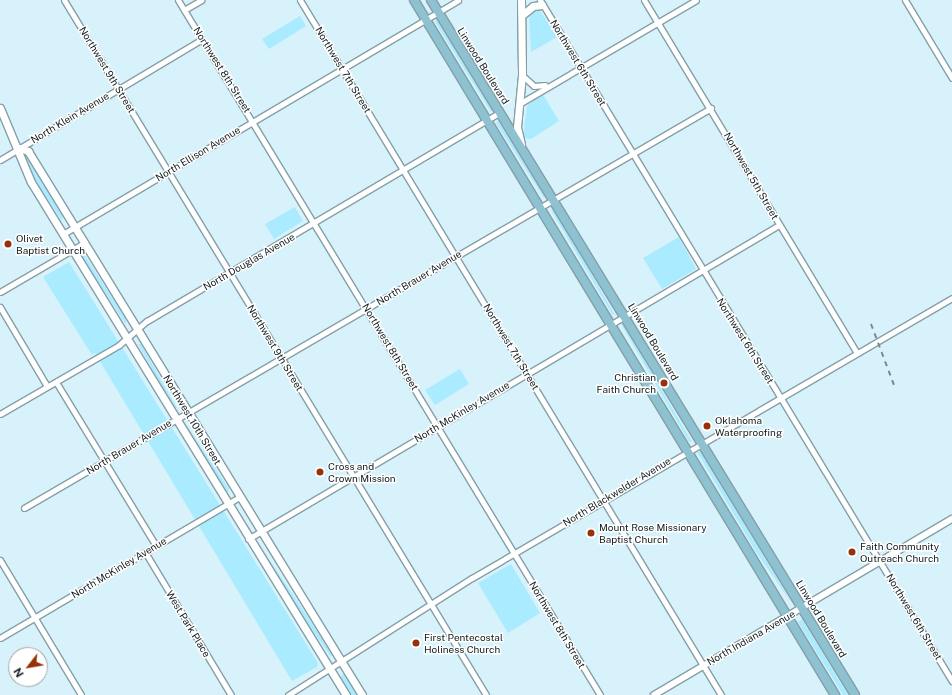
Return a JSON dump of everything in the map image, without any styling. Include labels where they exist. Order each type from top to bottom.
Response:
[{"type":"main road","points":[[414,0],[835,695]]},
{"type":"main road","name":"Linwood Boulevard","points":[[431,0],[856,695]]},
{"type":"main road","points":[[521,0],[522,75],[517,127],[522,149]]},
{"type":"main road","points":[[522,15],[533,6],[541,2]]},
{"type":"main road","name":"Northwest 10th Street","points":[[0,108],[20,148],[18,157],[72,250],[248,539],[331,668],[346,695]]},
{"type":"main road","name":"Northwest 10th Street","points":[[20,148],[28,151],[260,532],[362,695]]},
{"type":"street","name":"Northwest 9th Street","points":[[64,0],[486,695]]},
{"type":"street","name":"Northwest 8th Street","points":[[178,0],[315,223],[600,695]]},
{"type":"street","points":[[184,10],[201,0]]},
{"type":"street","name":"Northwest 7th Street","points":[[300,0],[721,695]]},
{"type":"street","name":"North Ellison Avenue","points":[[63,234],[458,0]]},
{"type":"street","name":"Northwest 5th Street","points":[[644,0],[711,108],[779,225],[857,353]]},
{"type":"street","points":[[519,104],[550,83],[696,0]]},
{"type":"street","points":[[905,0],[950,72],[952,78]]},
{"type":"street","name":"Northwest 6th Street","points":[[541,2],[633,154],[700,270],[780,396],[952,681]]},
{"type":"street","name":"North Klein Avenue","points":[[0,160],[202,39]]},
{"type":"street","points":[[522,75],[534,86],[550,83]]},
{"type":"street","name":"North Brauer Avenue","points":[[24,508],[176,419],[282,360],[456,256],[554,201],[711,108]]},
{"type":"street","name":"North Douglas Avenue","points":[[0,414],[56,382],[230,273],[500,112]]},
{"type":"street","name":"North McKinley Avenue","points":[[248,539],[700,270],[779,225]]},
{"type":"street","points":[[0,292],[84,243]]},
{"type":"street","name":"North Blackwelder Avenue","points":[[288,695],[430,603],[703,443],[780,396],[952,298]]},
{"type":"street","points":[[0,307],[47,386]]},
{"type":"street","points":[[56,382],[156,546]]},
{"type":"street","name":"North McKinley Avenue","points":[[0,638],[239,497]]},
{"type":"street","name":"North Indiana Avenue","points":[[654,695],[881,563],[952,519]]},
{"type":"street","name":"West Park Place","points":[[145,552],[231,695]]},
{"type":"street","points":[[0,560],[81,695]]},
{"type":"shaded area","points":[[539,9],[557,37],[531,52],[529,16],[532,10]]},
{"type":"shaded area","points":[[300,16],[306,26],[269,49],[262,39]]},
{"type":"shaded area","points":[[437,19],[493,109],[491,112],[435,22]]},
{"type":"shaded area","points":[[542,93],[559,121],[531,139],[523,138],[527,106]]},
{"type":"shaded area","points":[[498,121],[545,195],[544,198],[496,123]]},
{"type":"shaded area","points":[[27,157],[63,216],[62,221],[34,179],[23,159]]},
{"type":"shaded area","points":[[295,207],[303,221],[274,239],[265,224]]},
{"type":"shaded area","points":[[551,210],[555,211],[615,315],[612,314]]},
{"type":"shaded area","points":[[679,237],[696,269],[662,289],[643,258]]},
{"type":"shaded area","points":[[84,254],[126,319],[126,325],[82,257]]},
{"type":"shaded area","points":[[69,262],[318,663],[317,667],[292,681],[95,353],[92,355],[43,277]]},
{"type":"shaded area","points":[[621,324],[624,325],[692,442],[689,442]]},
{"type":"shaded area","points":[[138,344],[141,344],[177,408],[174,408]]},
{"type":"shaded area","points":[[460,369],[469,384],[435,405],[425,390]]},
{"type":"shaded area","points":[[187,426],[229,489],[228,493],[187,430]]},
{"type":"shaded area","points":[[697,452],[701,452],[793,605],[756,552]]},
{"type":"shaded area","points":[[260,546],[332,653],[331,657],[284,590]]},
{"type":"shaded area","points":[[511,564],[540,613],[508,633],[478,583]]},
{"type":"shaded area","points":[[802,619],[848,695],[843,695],[798,622]]},
{"type":"shaded area","points":[[344,673],[357,695],[351,695],[340,678]]},
{"type":"railway","points":[[871,324],[895,388]]},
{"type":"place","name":"Olivet Baptist Church","points":[[8,244]]},
{"type":"place","name":"Christian Faith Church","points":[[664,383]]},
{"type":"place","name":"Oklahoma Waterproofing","points":[[707,426]]},
{"type":"place","name":"Cross and Crown Mission","points":[[320,472]]},
{"type":"place","name":"Mount Rose Missionary Baptist Church","points":[[591,533]]},
{"type":"place","name":"Faith Community Outreach Church","points":[[852,552]]},
{"type":"place","name":"First Pentecostal Holiness Church","points":[[416,643]]}]
